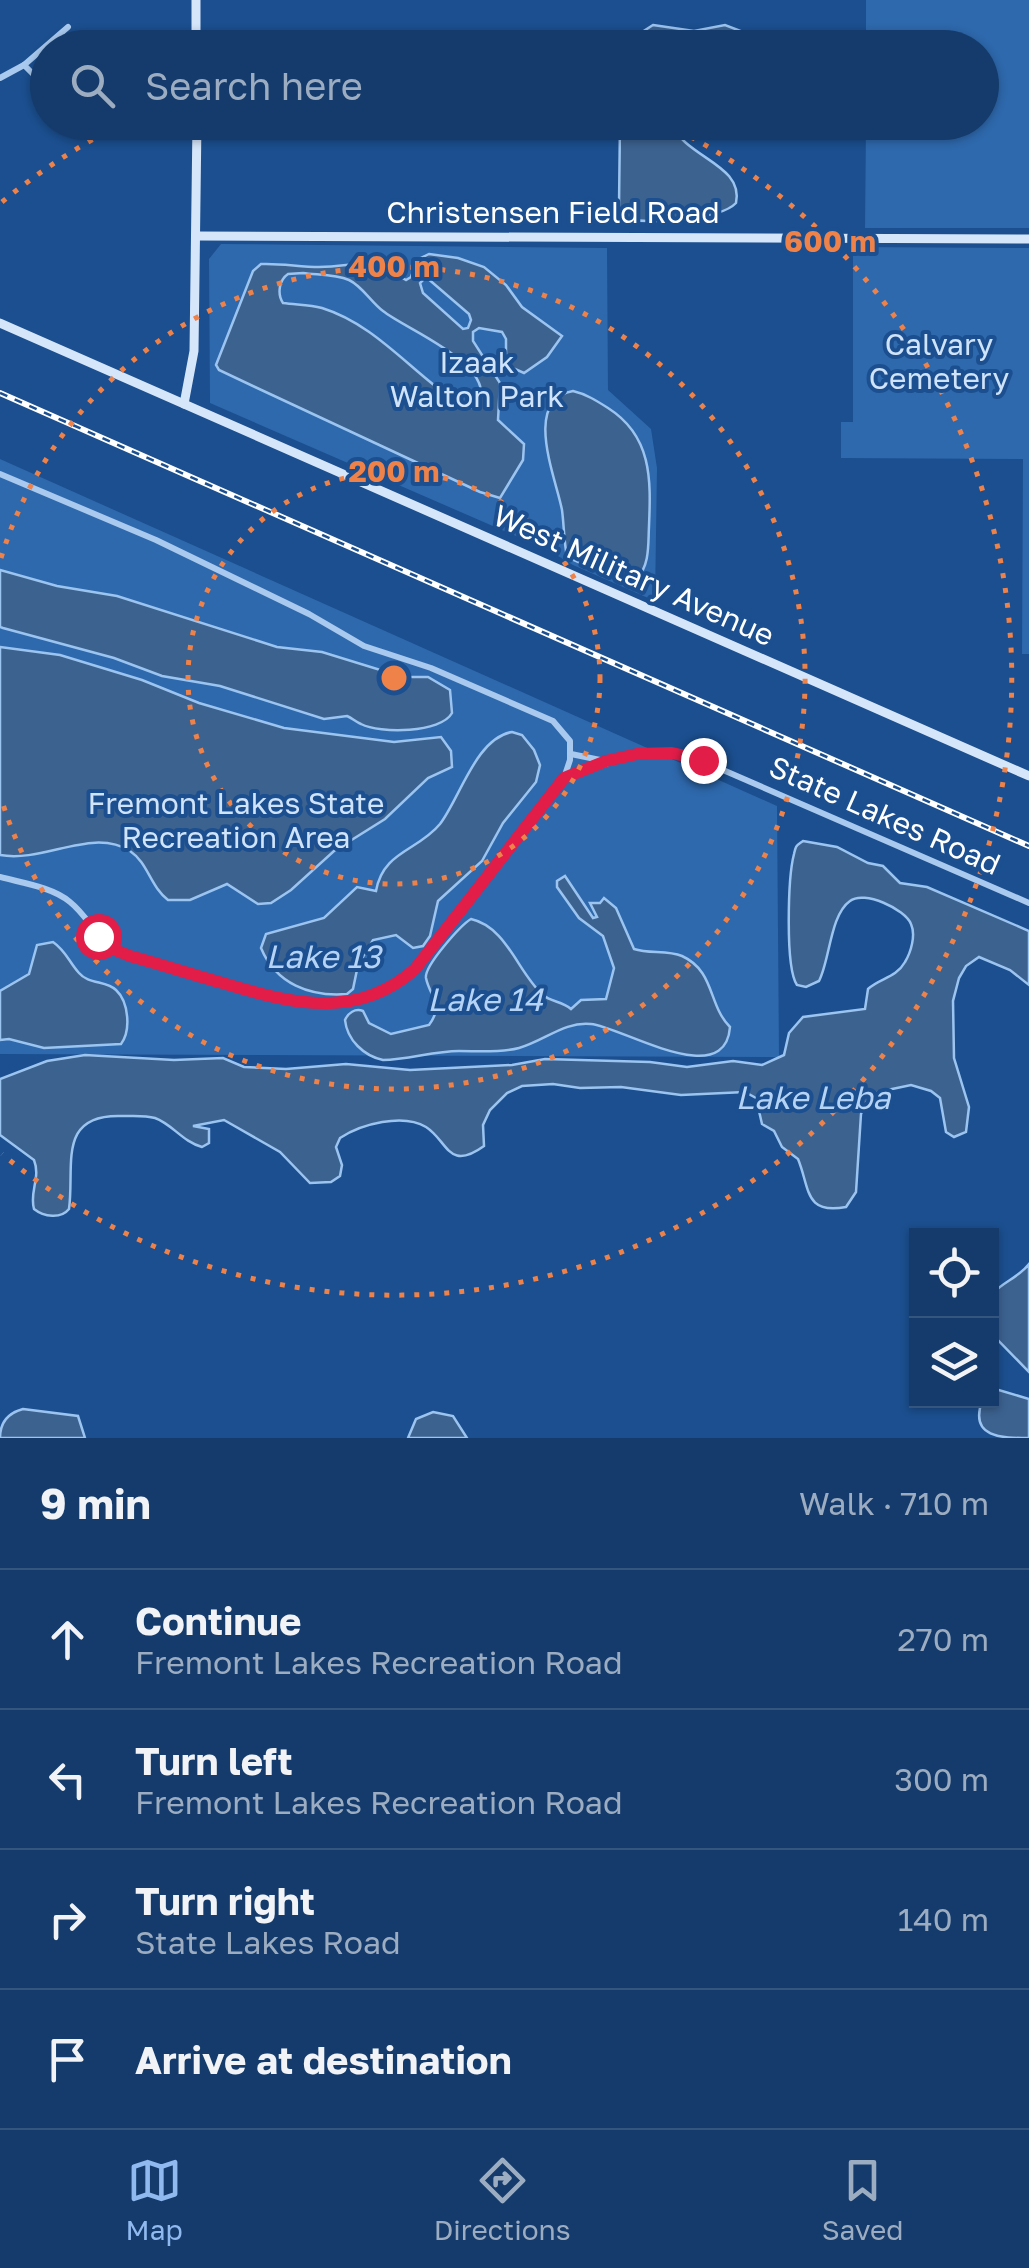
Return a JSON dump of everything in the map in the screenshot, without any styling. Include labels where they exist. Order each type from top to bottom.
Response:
[{"type":"main road","points":[[196,0],[196,30]]},
{"type":"main road","points":[[184,404],[193,363],[196,140]]},
{"type":"main road","name":"Christensen Field Road","points":[[196,236],[1029,239]]},
{"type":"main road","name":"West Military Avenue","points":[[0,322],[1029,776]]},
{"type":"street","points":[[63,30],[68,26]]},
{"type":"street","points":[[0,78],[30,60]]},
{"type":"street","points":[[24,65],[30,71]]},
{"type":"street","points":[[0,474],[156,540],[309,614],[364,646],[424,665],[553,721],[568,736],[571,754],[564,778],[415,969],[391,987],[345,1004],[282,1000],[122,953],[106,944],[79,910],[63,897],[0,877]]},
{"type":"street","name":"State Lakes Road","points":[[564,778],[606,761],[655,752],[677,753],[703,760],[1029,903]]},
{"type":"street","name":"State Lakes Road","points":[[571,754],[606,761]]},
{"type":"green space","points":[[866,0],[1029,0],[1029,228],[865,228],[866,140],[999,140],[999,30],[866,30]]},
{"type":"green space","name":"Izaak Walton Park","points":[[221,244],[607,248],[608,390],[651,429],[657,468],[655,601],[548,550],[210,403],[209,259]]},
{"type":"green space","name":"Calvary Cemetery","points":[[853,247],[1029,248],[1029,654],[1022,654],[1023,459],[841,458],[841,422],[853,422]]},
{"type":"green space","name":"Fremont Lakes State Recreation Area","points":[[0,459],[777,806],[779,1057],[0,1054]]},
{"type":"water","points":[[653,25],[687,30],[645,30]]},
{"type":"water","points":[[725,25],[738,30],[699,30]]},
{"type":"water","points":[[620,140],[683,140],[723,170],[736,190],[736,203],[727,209],[682,220],[622,218]]},
{"type":"water","points":[[429,254],[484,267],[506,285],[522,307],[562,336],[547,357],[524,373],[506,365],[506,339],[502,332],[479,328],[473,332],[473,341],[500,383],[498,420],[524,444],[523,460],[500,498],[255,387],[216,365],[253,271],[261,264],[372,265],[406,280],[417,260]],"holes":[[[288,274],[349,280],[383,311],[464,363],[476,377],[481,392],[478,407],[467,408],[449,396],[380,340],[343,316],[317,307],[283,303],[283,280]],[[426,277],[469,314],[468,328],[463,329],[423,293],[420,283]]]},
{"type":"water","points":[[573,391],[596,400],[622,419],[641,445],[649,475],[650,509],[648,554],[637,578],[615,578],[567,557],[546,424],[549,409],[558,397]]},
{"type":"water","points":[[0,570],[57,586],[117,596],[277,647],[322,652],[403,677],[428,677],[450,690],[452,713],[436,725],[410,730],[370,727],[347,716],[324,719],[220,686],[162,676],[114,658],[3,628]]},
{"type":"water","points":[[0,647],[60,655],[284,728],[394,742],[441,737],[451,751],[452,767],[428,778],[385,819],[334,851],[271,903],[258,904],[227,884],[190,900],[168,900],[136,856],[115,845],[84,844],[34,854],[0,855]]},
{"type":"water","name":"Lake 13","points":[[512,732],[522,735],[534,750],[540,765],[536,782],[503,823],[482,861],[438,901],[430,936],[423,946],[413,948],[396,935],[373,940],[358,965],[353,989],[347,994],[307,990],[276,971],[261,948],[266,934],[324,918],[357,887],[376,891],[386,867],[440,824],[488,745]]},
{"type":"water","name":"Lake Leba","points":[[803,841],[837,847],[883,866],[900,883],[927,887],[1029,931],[1029,985],[1010,970],[979,957],[966,966],[959,978],[953,1001],[954,1058],[969,1107],[966,1132],[954,1137],[946,1132],[940,1098],[931,1091],[911,1085],[878,1092],[867,1101],[861,1114],[856,1192],[846,1207],[822,1207],[816,1203],[807,1189],[798,1159],[782,1147],[774,1131],[762,1124],[756,1098],[745,1092],[681,1095],[621,1087],[522,1086],[507,1093],[490,1110],[483,1125],[484,1146],[472,1153],[463,1156],[450,1152],[433,1133],[417,1123],[382,1122],[340,1138],[336,1147],[342,1165],[340,1176],[331,1182],[310,1183],[280,1152],[224,1120],[193,1126],[209,1129],[209,1143],[202,1147],[155,1118],[102,1117],[87,1123],[78,1133],[71,1160],[69,1209],[57,1216],[34,1209],[34,1160],[0,1135],[0,1079],[47,1061],[85,1055],[174,1060],[223,1058],[244,1067],[286,1069],[346,1064],[410,1070],[512,1065],[545,1059],[687,1067],[733,1061],[762,1065],[784,1055],[789,1033],[803,1017],[865,1009],[868,989],[901,967],[912,943],[911,924],[901,913],[874,899],[856,898],[838,916],[819,981],[806,987],[797,985],[789,942],[789,901],[795,851]]},
{"type":"water","name":"Lake 14","points":[[565,876],[593,918],[597,917],[590,903],[600,903],[604,898],[616,908],[634,949],[670,953],[693,962],[730,1027],[724,1046],[711,1054],[692,1055],[591,1024],[572,1026],[512,1050],[449,1051],[392,1060],[369,1055],[353,1040],[345,1020],[355,1011],[363,1011],[369,1023],[391,1034],[429,1025],[436,1006],[427,972],[444,946],[471,919],[494,931],[546,997],[571,1009],[581,1000],[606,999],[614,968],[603,936],[579,918],[557,887],[557,881]]},
{"type":"water","points":[[53,942],[83,977],[112,987],[120,995],[127,1024],[121,1044],[44,1048],[0,1040],[0,991],[29,974],[37,945]]},
{"type":"water","points":[[1029,1264],[1029,1372],[999,1341],[999,1288]]},
{"type":"water","points":[[999,1390],[1029,1399],[1029,1438],[991,1433],[984,1429],[980,1408],[999,1408]]},
{"type":"water","points":[[23,1409],[78,1416],[85,1438],[0,1438],[6,1419]]},
{"type":"water","points":[[433,1412],[453,1416],[467,1438],[408,1438],[416,1419]]},
{"type":"railway","points":[[0,393],[1029,846]]},
{"type":"route","points":[[98,936],[110,948],[130,956],[282,1000],[324,1006],[359,1000],[391,987],[415,969],[564,778],[606,761],[637,754],[672,753],[703,760]]}]
